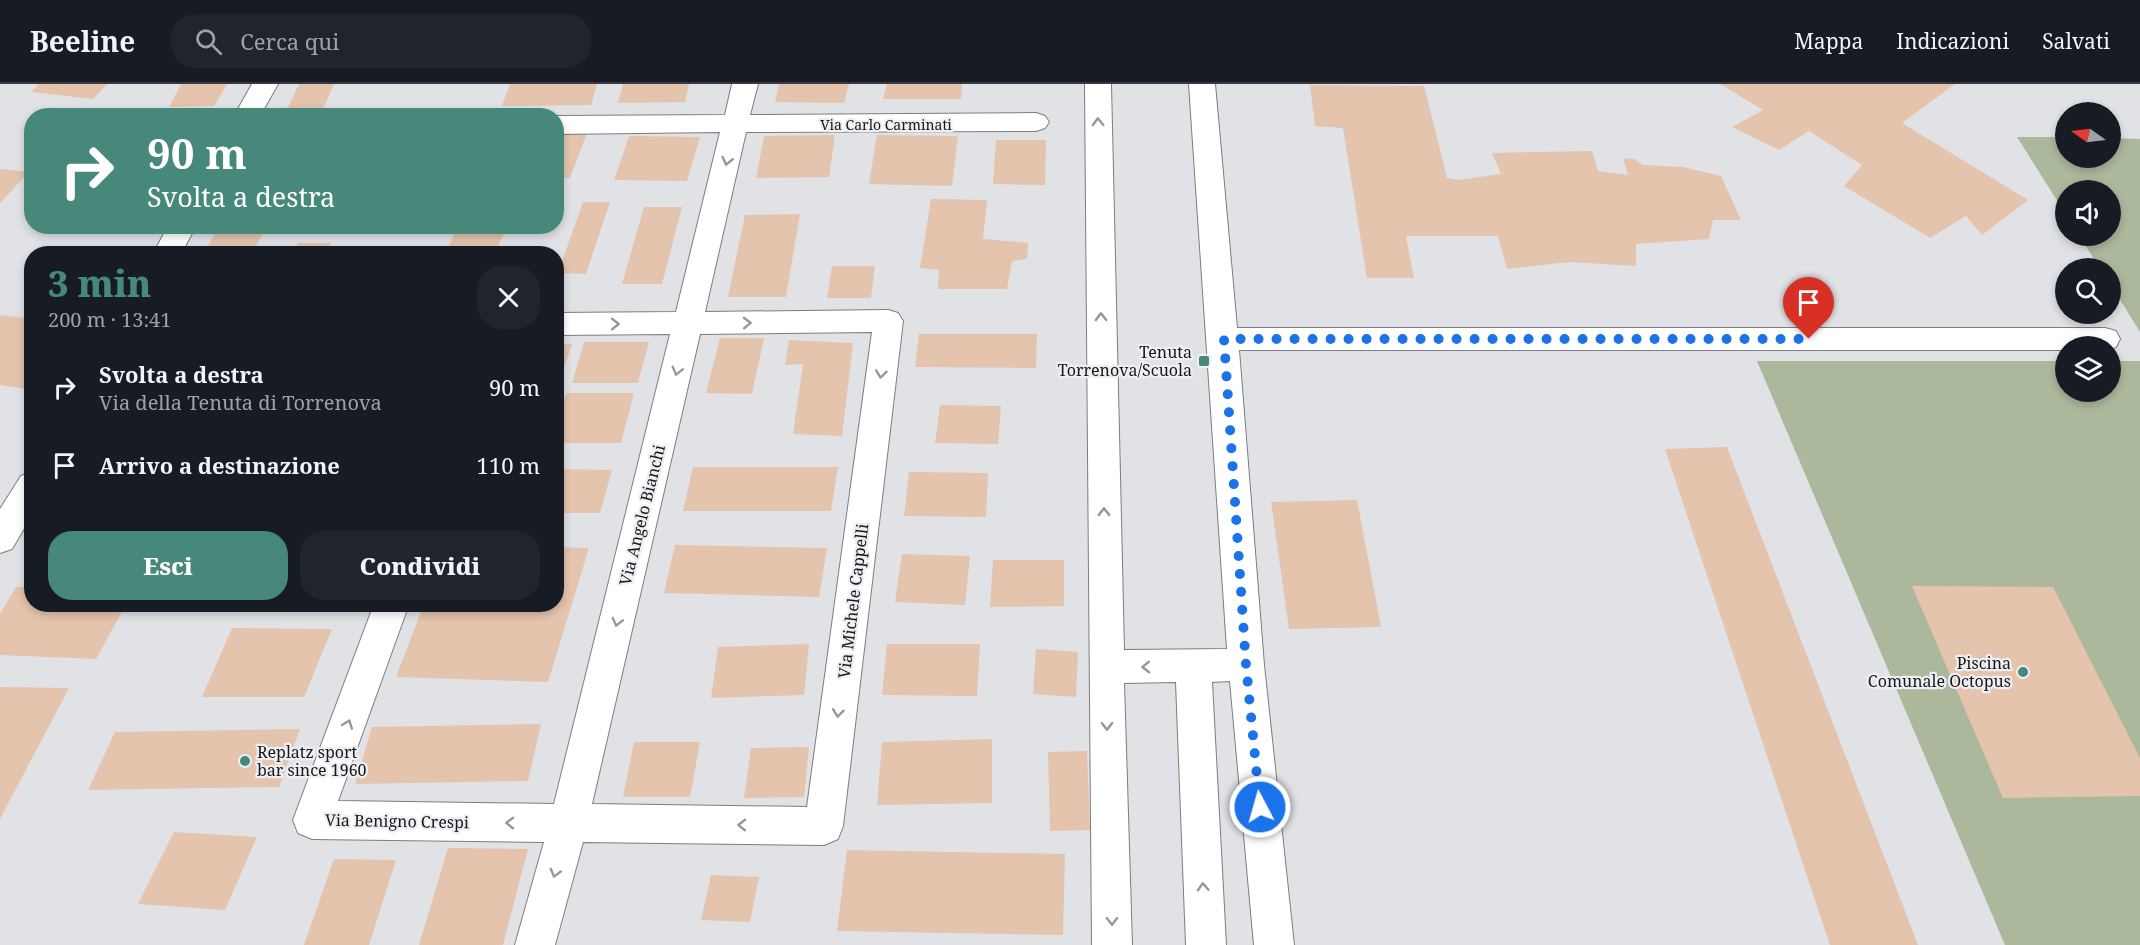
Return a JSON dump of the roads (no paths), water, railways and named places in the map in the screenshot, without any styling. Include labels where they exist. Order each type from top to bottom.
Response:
[{"type":"street","points":[[252,108],[265,84]]},
{"type":"street","name":"Via Angelo Bianchi","points":[[535,945],[568,824],[745,84]]},
{"type":"street","points":[[1098,84],[1112,945]]},
{"type":"street","points":[[1202,84],[1224,339],[1246,665],[1274,945]]},
{"type":"street","name":"Via Carlo Carminati","points":[[564,125],[1036,122]]},
{"type":"street","name":"Via Michele Cappelli","points":[[568,824],[824,826],[888,321],[688,323]]},
{"type":"street","points":[[564,324],[688,323]]},
{"type":"street","points":[[1224,339],[1860,350],[2055,341]]},
{"type":"street","points":[[0,539],[24,498]]},
{"type":"street","name":"Via Benigno Crespi","points":[[389,612],[312,820],[568,824]]},
{"type":"street","points":[[1106,667],[1246,665]]},
{"type":"street","points":[[1194,666],[1206,945]]},
{"type":"place","name":"Tenuta Torrenova/Scuola","points":[[1204,361]]},
{"type":"place","name":"Piscina Comunale Octopus","points":[[2023,672]]},
{"type":"place","name":"Replatz sport bar since 1960","points":[[245,761]]}]
